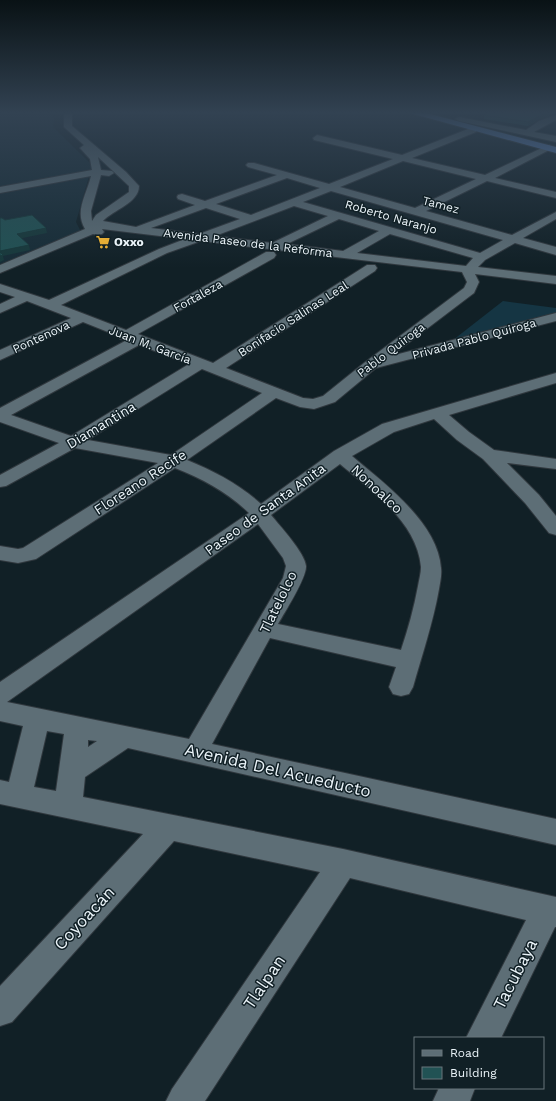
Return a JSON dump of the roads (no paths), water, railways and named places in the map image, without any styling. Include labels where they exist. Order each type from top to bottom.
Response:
[{"type":"street","points":[[96,227],[86,223],[85,216],[97,164]]},
{"type":"street","points":[[96,227],[100,216],[134,192],[134,186],[112,164]]},
{"type":"street","points":[[50,305],[180,244],[201,238],[251,219],[385,164]]},
{"type":"street","points":[[428,164],[556,195]]},
{"type":"street","points":[[415,212],[515,164]]},
{"type":"street","name":"Tamez","points":[[251,165],[330,186],[415,212],[556,251]]},
{"type":"street","points":[[0,190],[96,172],[123,174]]},
{"type":"street","points":[[136,230],[287,175]]},
{"type":"street","points":[[182,197],[251,219]]},
{"type":"street","points":[[88,204],[102,206],[121,202]]},
{"type":"street","name":"Roberto Naranjo","points":[[293,202],[481,257]]},
{"type":"street","name":"Fortaleza","points":[[0,416],[131,338],[272,251],[338,215]]},
{"type":"street","points":[[471,276],[481,257],[556,215]]},
{"type":"street","points":[[0,269],[96,227]]},
{"type":"street","name":"Avenida Paseo de la Reforma","points":[[96,227],[201,238],[371,268],[471,276],[556,280]]},
{"type":"street","name":"Avenida Paseo de la Reforma","points":[[96,227],[108,234],[180,244],[344,255],[402,261],[556,292]]},
{"type":"street","points":[[344,255],[388,230]]},
{"type":"street","points":[[402,261],[433,243]]},
{"type":"street","name":"Bonifacio Salinas Leal","points":[[207,367],[371,268]]},
{"type":"street","name":"Pablo Quiroga","points":[[300,402],[314,404],[329,398],[470,290],[471,276]]},
{"type":"street","name":"Juan M. García","points":[[0,288],[50,305],[131,338],[300,402]]},
{"type":"street","points":[[0,309],[26,297]]},
{"type":"street","name":"Privada Pablo Quiroga","points":[[369,366],[556,317]]},
{"type":"street","name":"Pontenova","points":[[0,356],[81,318]]},
{"type":"street","name":"Diamantina","points":[[0,482],[207,367]]},
{"type":"street","name":"Paseo de Santa Anita","points":[[0,695],[261,514],[340,455],[365,439],[388,428],[556,378]]},
{"type":"street","name":"Floreano Recife","points":[[0,553],[18,556],[29,554],[174,461],[274,392]]},
{"type":"street","points":[[438,413],[463,436],[489,455],[532,499],[556,529]]},
{"type":"street","name":"Tlatelolco","points":[[0,416],[73,442],[174,461],[201,472],[228,487],[245,499],[261,514],[292,556],[296,566],[292,578],[265,629],[195,751]]},
{"type":"street","name":"Nonoalco","points":[[340,455],[386,494],[408,518],[424,543],[431,567],[427,599],[401,687]]},
{"type":"street","points":[[489,455],[556,464]]},
{"type":"street","points":[[265,629],[409,662]]},
{"type":"street","name":"Avenida Del Acueducto","points":[[0,711],[195,751],[556,832]]},
{"type":"street","points":[[38,719],[10,794],[343,863],[551,911]]},
{"type":"street","points":[[68,807],[77,728]]},
{"type":"street","points":[[72,771],[124,737]]},
{"type":"street","name":"Coyoacán","points":[[0,1010],[168,827]]},
{"type":"street","name":"Tlalpan","points":[[184,1101],[343,863]]},
{"type":"street","name":"Tacubaya","points":[[484,1037],[551,911]]},
{"type":"street","points":[[451,1101],[457,1089]]},
{"type":"place","name":"Oxxo","points":[[103,242]]}]
